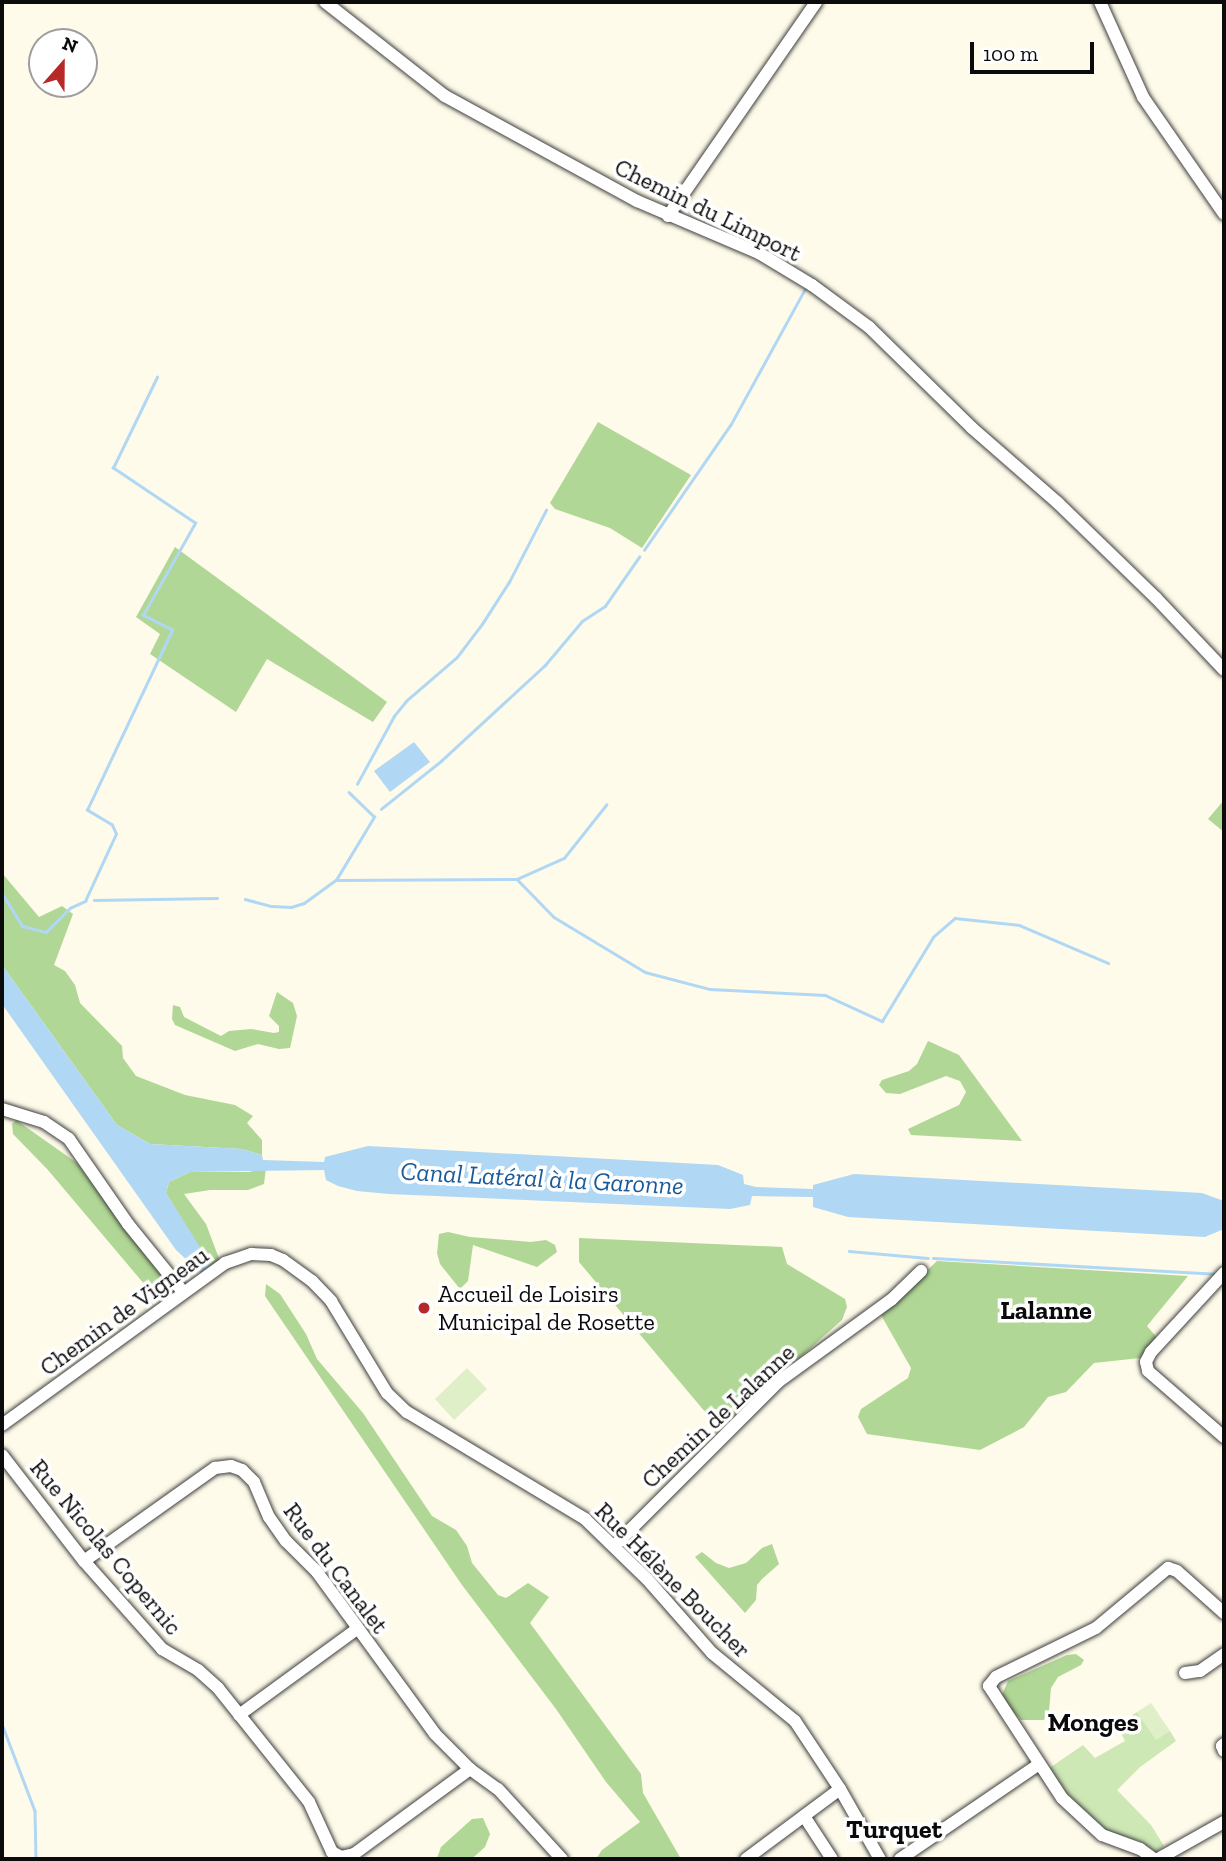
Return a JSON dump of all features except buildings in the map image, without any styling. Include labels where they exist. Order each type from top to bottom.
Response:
[{"type":"street","name":"Chemin du Limport","points":[[325,2],[444,96],[547,154],[668,216],[759,253],[813,285],[869,327],[972,428],[1058,503],[1156,598],[1224,670]]},
{"type":"street","points":[[668,216],[816,2]]},
{"type":"street","points":[[1100,2],[1143,97],[1224,214]]},
{"type":"street","points":[[2,1109],[44,1122],[69,1139],[128,1224],[183,1292]]},
{"type":"street","name":"Rue Hélène Boucher","points":[[237,1256],[271,1255],[299,1270],[331,1301],[387,1393],[407,1412],[563,1503],[615,1545],[712,1653],[794,1721],[840,1789],[880,1859]]},
{"type":"street","name":"Chemin de Vigneau","points":[[2,1425],[183,1292],[237,1256]]},
{"type":"street","name":"Chemin de Lalanne","points":[[615,1545],[778,1382],[891,1300],[921,1271]]},
{"type":"street","points":[[1224,1273],[1152,1352],[1146,1363],[1148,1371],[1224,1437]]},
{"type":"street","name":"Rue Nicolas Copernic","points":[[2,1455],[84,1561],[162,1649],[209,1678],[309,1802],[328,1848],[336,1855],[354,1854],[470,1769]]},
{"type":"street","name":"Rue du Canalet","points":[[84,1561],[215,1468],[235,1467],[254,1482],[269,1517],[293,1550],[317,1572],[435,1734],[470,1769],[498,1789],[562,1859]]},
{"type":"street","points":[[1224,1613],[1177,1571],[1168,1568],[1096,1628],[996,1677],[989,1686],[1062,1798],[1095,1830],[1140,1849],[1156,1859],[1224,1822]]},
{"type":"street","points":[[239,1715],[357,1629]]},
{"type":"street","points":[[1185,1673],[1200,1671],[1224,1654]]},
{"type":"street","points":[[1224,1744],[1224,1751]]},
{"type":"street","points":[[900,1859],[1038,1765]]},
{"type":"street","points":[[746,1859],[840,1789]]},
{"type":"street","points":[[804,1816],[832,1859]]},
{"type":"green space","points":[[598,422],[691,475],[642,548],[610,528],[555,509],[550,503]]},
{"type":"green space","points":[[175,547],[387,702],[373,722],[267,659],[236,712],[150,654],[160,634],[136,617]]},
{"type":"green space","points":[[1224,800],[1224,832],[1208,819]]},
{"type":"green space","points":[[2,873],[39,917],[62,906],[73,914],[54,965],[65,971],[75,985],[80,1003],[122,1046],[123,1058],[136,1076],[185,1095],[235,1105],[253,1116],[247,1123],[262,1140],[262,1155],[242,1149],[150,1144],[117,1125],[2,965]]},
{"type":"green space","points":[[277,992],[293,1003],[297,1016],[290,1048],[279,1049],[258,1044],[235,1051],[175,1025],[172,1019],[173,1005],[180,1007],[184,1017],[221,1036],[229,1031],[251,1029],[279,1032],[279,1026],[269,1016]]},
{"type":"green space","points":[[928,1041],[959,1055],[1022,1141],[911,1135],[908,1129],[959,1105],[966,1092],[960,1081],[946,1076],[900,1094],[886,1093],[879,1085],[882,1080],[909,1071],[917,1064]]},
{"type":"green space","points":[[16,1120],[77,1163],[166,1281],[166,1290],[162,1294],[145,1285],[48,1170],[13,1134],[12,1124]]},
{"type":"green space","points":[[266,1168],[264,1184],[248,1190],[210,1190],[184,1194],[206,1224],[220,1261],[209,1267],[166,1193],[169,1182],[190,1172],[249,1172]]},
{"type":"green space","points":[[448,1232],[470,1237],[531,1242],[546,1240],[555,1245],[557,1252],[537,1267],[473,1245],[468,1281],[460,1289],[440,1264],[437,1253],[439,1234]]},
{"type":"green space","points":[[579,1238],[782,1247],[787,1264],[845,1299],[847,1307],[842,1320],[735,1415],[715,1409],[706,1413],[579,1262]]},
{"type":"green space","points":[[937,1261],[1188,1276],[1147,1326],[1159,1340],[1140,1358],[1094,1363],[1066,1392],[1048,1397],[1024,1427],[980,1450],[867,1434],[858,1417],[861,1409],[908,1378],[911,1368],[881,1315]]},
{"type":"green space","points":[[266,1284],[280,1294],[306,1334],[317,1359],[363,1413],[432,1516],[456,1530],[467,1546],[472,1563],[498,1595],[506,1598],[528,1583],[549,1597],[530,1623],[641,1774],[643,1793],[681,1859],[596,1859],[602,1850],[640,1822],[606,1782],[556,1709],[462,1585],[265,1296]]},
{"type":"green space","points":[[467,1368],[487,1389],[454,1420],[435,1399]]},
{"type":"green space","points":[[772,1544],[779,1564],[757,1585],[756,1600],[745,1613],[695,1557],[702,1552],[716,1563],[729,1568],[746,1563],[762,1548]]},
{"type":"green space","points":[[1076,1654],[1084,1660],[1081,1665],[1058,1677],[1051,1688],[1049,1711],[1044,1720],[1021,1720],[1002,1695],[1008,1681],[1067,1655]]},
{"type":"green space","points":[[1151,1703],[1170,1731],[1156,1740],[1137,1712]]},
{"type":"green space","points":[[1137,1712],[1156,1739],[1170,1731],[1176,1741],[1140,1767],[1117,1790],[1151,1825],[1164,1846],[1156,1852],[1139,1841],[1106,1831],[1065,1792],[1048,1769],[1083,1745],[1095,1758],[1125,1741],[1117,1725]]},
{"type":"green space","points":[[483,1818],[490,1834],[485,1847],[475,1856],[470,1859],[437,1858],[441,1847],[472,1819]]},
{"type":"water","points":[[414,742],[430,762],[390,792],[374,771]]},
{"type":"water","name":"Canal Latéral à la Garonne","points":[[2,965],[117,1125],[150,1144],[242,1149],[262,1155],[263,1160],[324,1162],[325,1157],[368,1146],[718,1165],[743,1175],[744,1184],[756,1187],[813,1189],[813,1185],[854,1174],[1202,1193],[1224,1201],[1224,1229],[1205,1237],[848,1217],[813,1207],[813,1197],[752,1196],[750,1205],[730,1209],[389,1194],[338,1186],[326,1180],[324,1170],[190,1172],[169,1182],[166,1193],[208,1260],[209,1267],[201,1273],[176,1250],[2,1004]]},
{"type":"waterway","points":[[644,550],[731,424],[806,287]]},
{"type":"waterway","points":[[2,893],[23,926],[46,932],[70,908],[85,901],[116,834],[112,825],[87,810],[172,630],[143,615],[195,523],[113,468],[157,377]]},
{"type":"waterway","points":[[357,784],[394,716],[406,701],[457,657],[482,624],[509,582],[546,510]]},
{"type":"waterway","points":[[381,809],[441,761],[545,665],[582,621],[605,606],[639,557]]},
{"type":"waterway","points":[[336,880],[374,817],[349,793]]},
{"type":"waterway","points":[[517,879],[564,858],[606,805]]},
{"type":"waterway","points":[[245,899],[271,906],[291,907],[304,903],[336,880],[517,879],[554,917],[645,972],[710,989],[825,995],[882,1021],[933,937],[955,918],[1019,925],[1108,963]]},
{"type":"waterway","points":[[94,900],[217,898]]},
{"type":"waterway","points":[[849,1251],[928,1258]]},
{"type":"waterway","points":[[933,1258],[1215,1274]]},
{"type":"waterway","points":[[2,1724],[35,1811],[36,1859]]},
{"type":"place","name":"Accueil de Loisirs Municipal de Rosette","points":[[424,1308]]},
{"type":"district","name":"Lalanne","points":[[1046,1311]]},
{"type":"district","name":"Monges","points":[[1093,1723]]},
{"type":"district","name":"Turquet","points":[[894,1830]]}]
